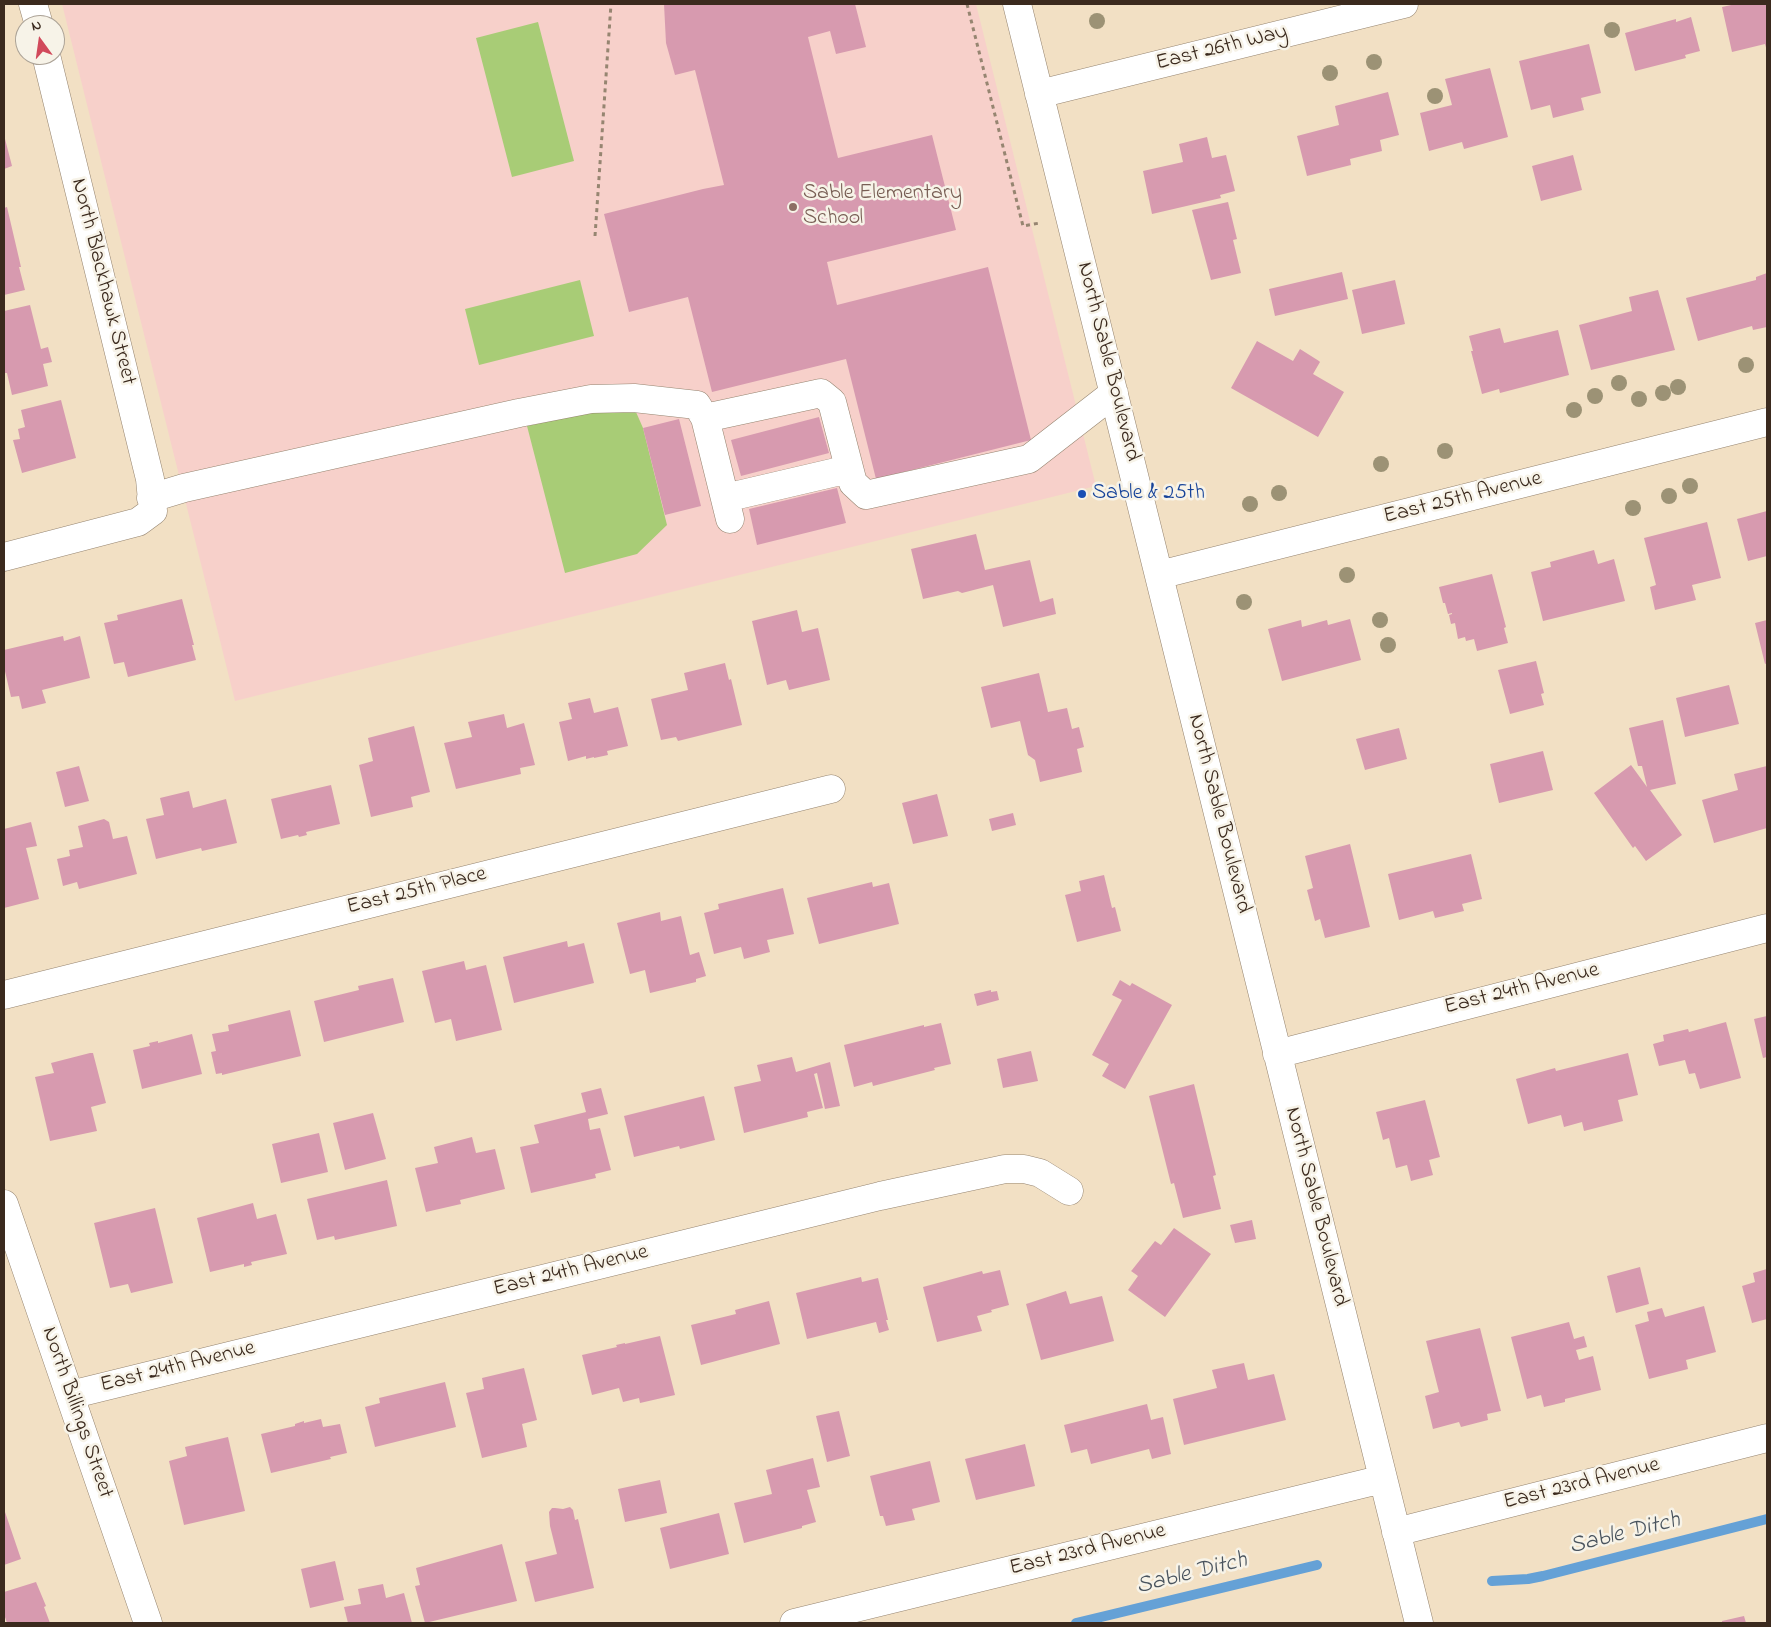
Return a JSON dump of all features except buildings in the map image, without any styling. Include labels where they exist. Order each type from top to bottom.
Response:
[{"type":"street","name":"North Sable Boulevard","points":[[1017,4],[1419,1623]]},
{"type":"street","name":"East 26th Way","points":[[1040,94],[1404,4]]},
{"type":"street","name":"North Blackhawk Street","points":[[48,65],[150,479],[152,504]]},
{"type":"street","points":[[705,418],[821,393],[832,402],[853,483],[866,496],[1029,459],[1114,393]]},
{"type":"street","points":[[4,558],[138,522],[152,504],[184,488],[509,415],[591,399],[634,398],[697,405],[705,418],[728,508],[849,469]]},
{"type":"street","name":"East 25th Avenue","points":[[1159,575],[1767,422]]},
{"type":"street","name":"East 25th Place","points":[[4,995],[831,789]]},
{"type":"street","name":"East 24th Avenue","points":[[1277,1054],[1767,928]]},
{"type":"street","name":"East 24th Avenue","points":[[70,1395],[880,1196],[1004,1169],[1024,1169],[1040,1173],[1069,1191]]},
{"type":"street","name":"North Billings Street","points":[[4,1204],[148,1623]]},
{"type":"street","name":"East 23rd Avenue","points":[[1396,1532],[1767,1438]]},
{"type":"street","name":"East 23rd Avenue","points":[[794,1623],[1383,1479]]},
{"type":"path","points":[[596,236],[610,4]]},
{"type":"path","points":[[967,4],[1023,226]]},
{"type":"shaded area","points":[[62,4],[976,4],[1096,486],[235,701]]},
{"type":"green space","points":[[538,22],[574,161],[512,177],[476,38]]},
{"type":"green space","points":[[580,280],[594,336],[479,365],[465,309]]},
{"type":"green space","points":[[593,412],[636,412],[643,428],[667,525],[637,554],[565,573],[527,426]]},
{"type":"waterway","name":"Sable Ditch","points":[[1492,1581],[1528,1579],[1543,1576],[1767,1519]]},
{"type":"waterway","name":"Sable Ditch","points":[[1076,1623],[1317,1565]]},
{"type":"place","name":"Sable Elementary School","points":[[793,207]]},
{"type":"place","name":"Sable & 25th","points":[[1082,494]]}]
